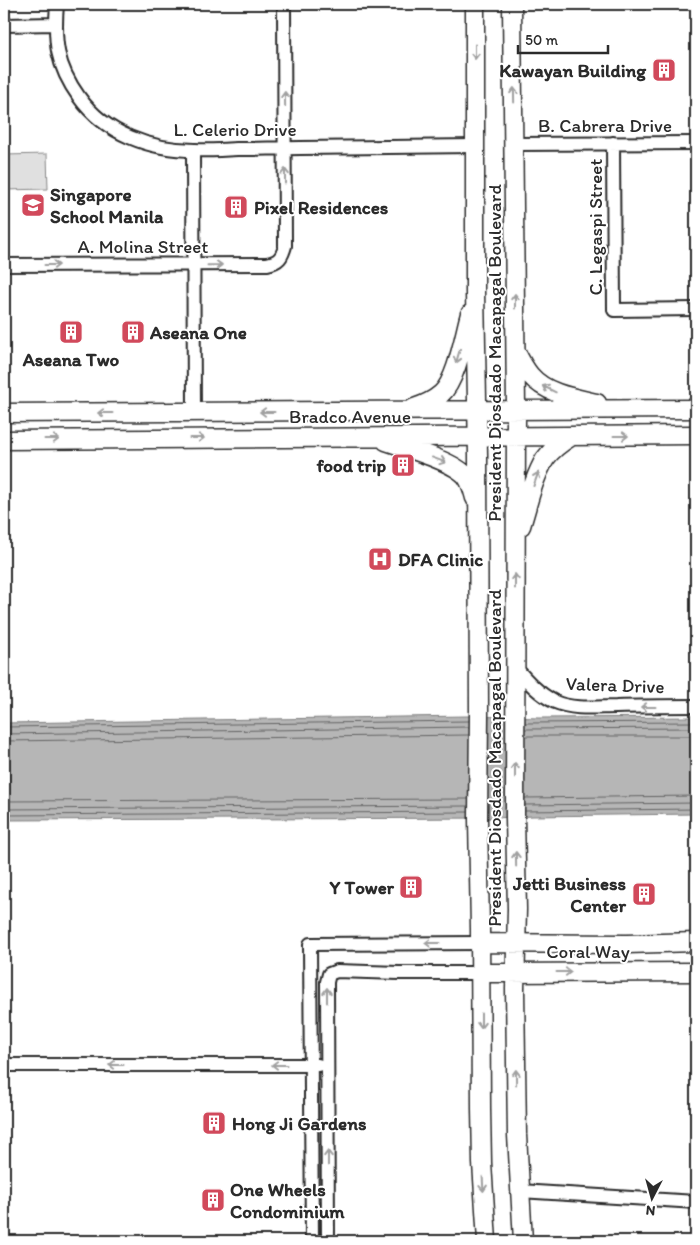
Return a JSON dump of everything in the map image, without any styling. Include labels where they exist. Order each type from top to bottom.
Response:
[{"type":"main road","name":"President Diosdado Macapagal Boulevard","points":[[475,4],[478,819],[482,1163],[487,1241]]},
{"type":"main road","name":"President Diosdado Macapagal Boulevard","points":[[512,4],[516,410],[515,714],[517,909],[515,973],[516,1074],[523,1241]]},
{"type":"main road","points":[[404,411],[430,402],[447,388],[457,361],[475,292]]},
{"type":"main road","points":[[515,350],[531,376],[549,390],[579,399],[630,410]]},
{"type":"main road","name":"Bradco Avenue","points":[[4,413],[696,409]]},
{"type":"main road","points":[[332,437],[344,431],[359,431],[365,426],[365,420],[361,415],[345,412]]},
{"type":"main road","name":"Bradco Avenue","points":[[4,440],[696,435]]},
{"type":"main road","points":[[516,542],[540,469],[553,450],[572,436]]},
{"type":"main road","points":[[376,437],[454,466],[468,480],[478,506]]},
{"type":"main road","name":"Coral Way","points":[[480,943],[627,944],[696,942]]},
{"type":"main road","name":"Coral Way","points":[[480,973],[696,972]]},
{"type":"street","name":"L. Celerio Drive","points":[[57,4],[56,44],[61,66],[71,86],[84,104],[100,119],[120,133],[142,142],[164,147],[194,150],[475,146]]},
{"type":"street","points":[[284,4],[285,148]]},
{"type":"street","points":[[4,25],[55,24]]},
{"type":"street","name":"C. Legaspi Street","points":[[613,143],[614,310],[696,309]]},
{"type":"street","name":"B. Cabrera Drive","points":[[514,144],[696,143]]},
{"type":"street","name":"A. Molina Street","points":[[4,265],[273,263],[280,258],[285,246],[285,148]]},
{"type":"street","points":[[194,150],[194,412]]},
{"type":"street","name":"Valera Drive","points":[[515,667],[541,693],[565,705],[590,707],[696,706]]},
{"type":"street","points":[[312,1241],[310,944],[480,943]]},
{"type":"street","points":[[328,1241],[327,982],[329,974],[338,970],[399,973],[480,973]]},
{"type":"street","points":[[4,1064],[328,1065]]},
{"type":"street","points":[[520,1191],[696,1202]]},
{"type":"shaded area","points":[[47,154],[48,189],[4,190],[4,155]]},
{"type":"water","points":[[467,716],[539,718],[696,717],[696,814],[495,818],[4,820],[4,723]]},
{"type":"place","name":"Kawayan Building","points":[[664,70]]},
{"type":"place","name":"Singapore School Manila","points":[[33,205]]},
{"type":"place","name":"Pixel Residences","points":[[236,207]]},
{"type":"place","name":"Aseana Two","points":[[71,332]]},
{"type":"place","name":"Aseana One","points":[[133,332]]},
{"type":"place","name":"food trip","points":[[403,465]]},
{"type":"place","name":"DFA Clinic","points":[[380,559]]},
{"type":"place","name":"Y Tower","points":[[411,887]]},
{"type":"place","name":"Jetti Business Center","points":[[644,894]]},
{"type":"place","name":"Hong Ji Gardens","points":[[214,1123]]},
{"type":"place","name":"One Wheels Condominium","points":[[213,1200]]}]
